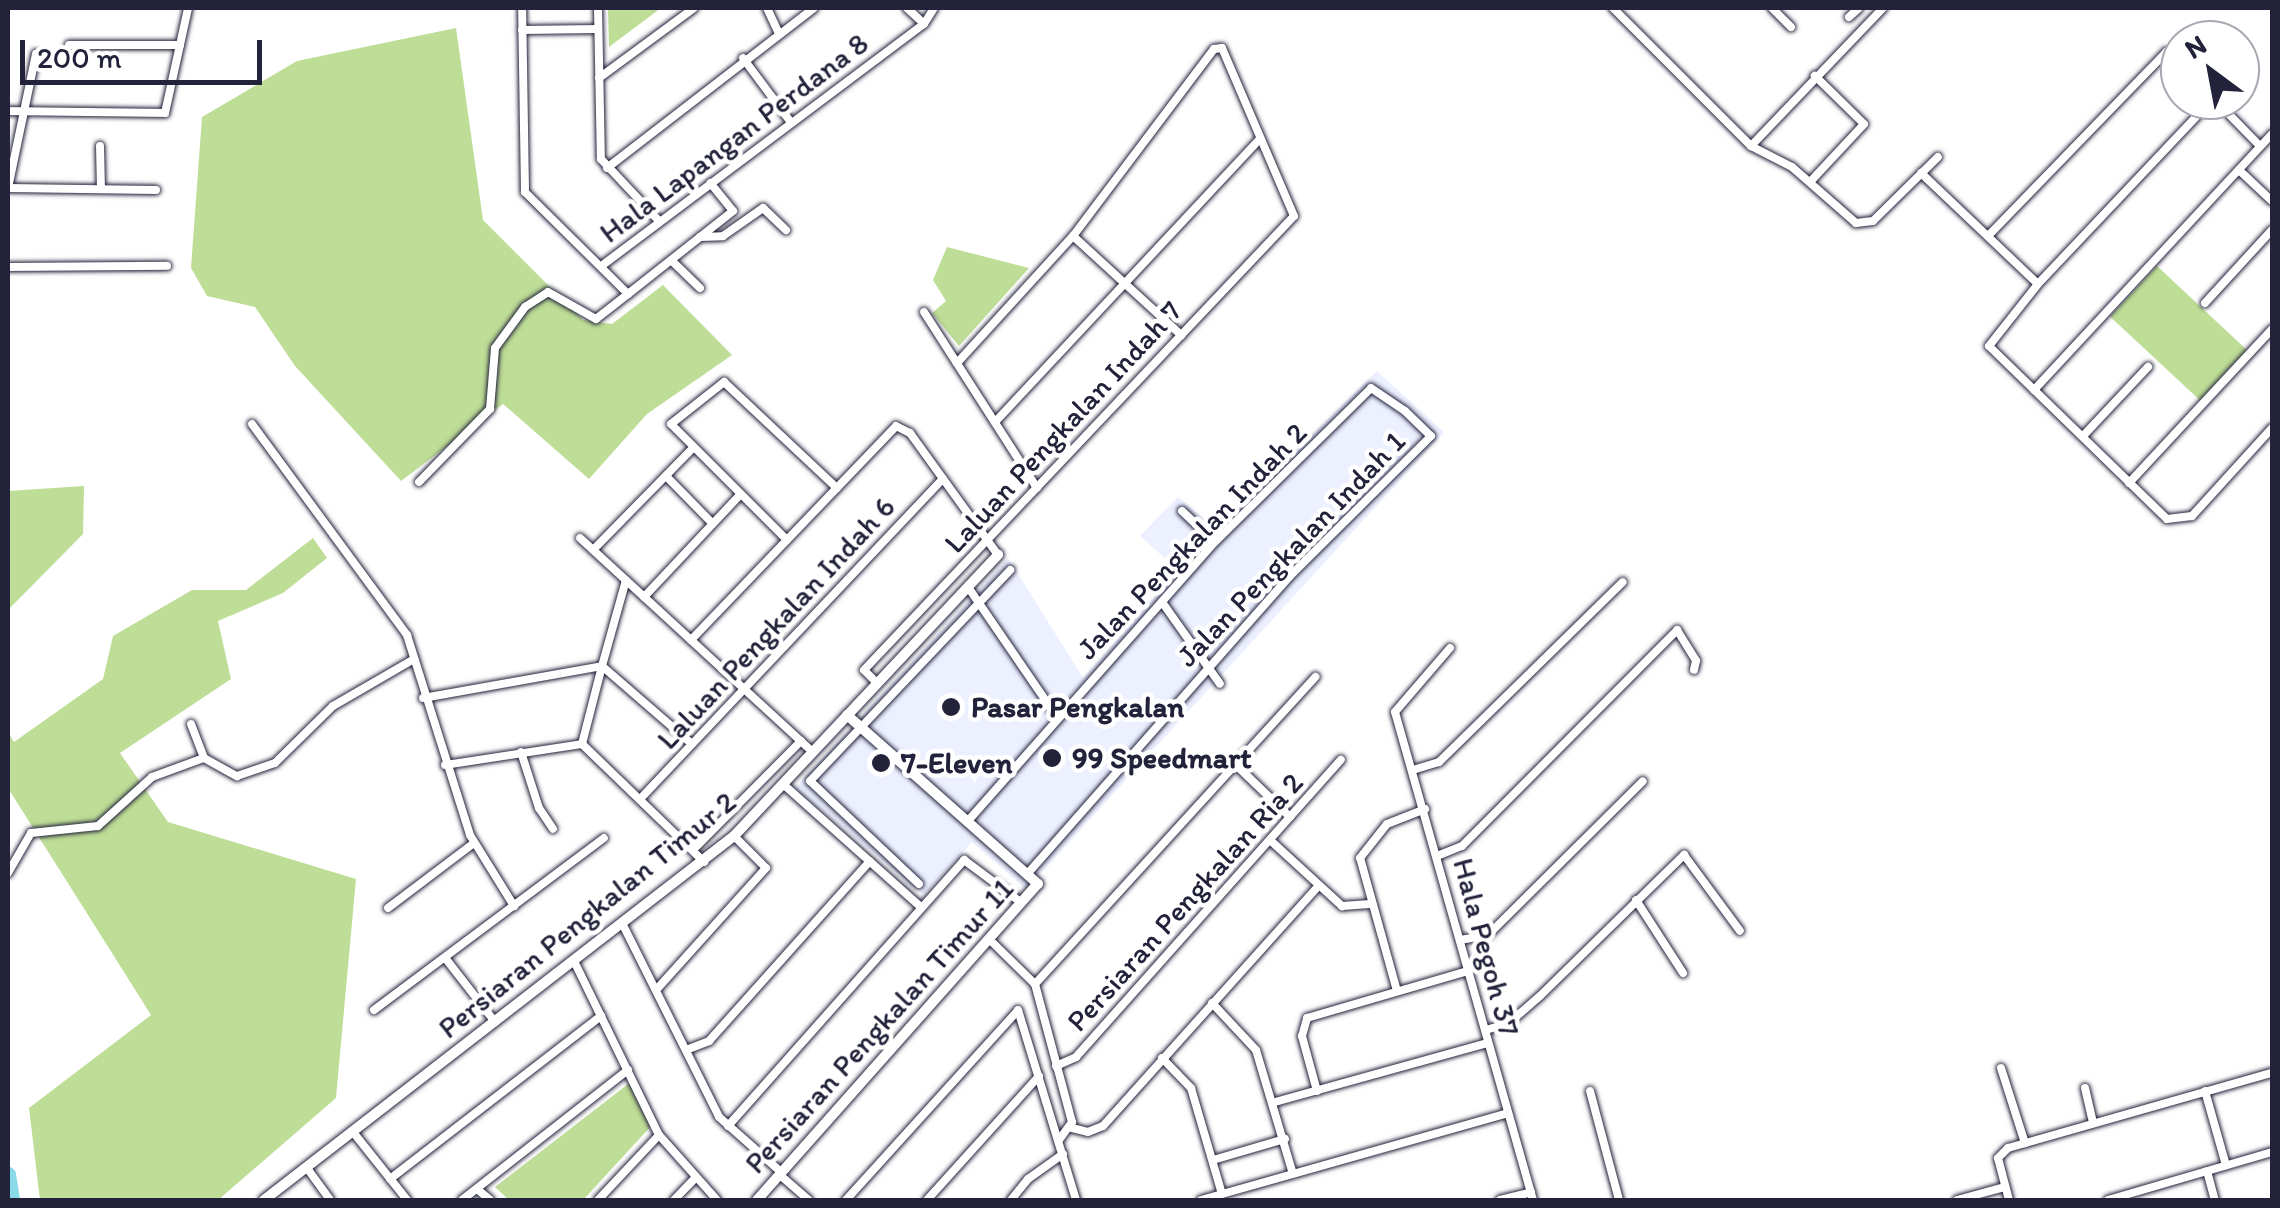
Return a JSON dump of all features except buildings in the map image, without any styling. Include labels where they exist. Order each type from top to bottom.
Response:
[{"type":"street","points":[[8,112],[23,116],[165,113],[188,8]]},
{"type":"street","points":[[522,8],[525,192],[604,264],[628,294]]},
{"type":"street","points":[[598,8],[598,144],[607,168],[660,222]]},
{"type":"street","points":[[599,78],[694,8]]},
{"type":"street","points":[[767,8],[778,32]]},
{"type":"street","points":[[607,168],[743,58],[814,8]]},
{"type":"street","points":[[907,8],[924,24]]},
{"type":"street","name":"Hala Lapangan Perdana 8","points":[[604,264],[924,24],[934,8]]},
{"type":"street","points":[[1613,8],[1750,146],[1810,182],[1856,222],[1873,221],[1938,157]]},
{"type":"street","points":[[1772,8],[1791,27]]},
{"type":"street","points":[[1849,17],[1859,8]]},
{"type":"street","points":[[1750,146],[1884,8]]},
{"type":"street","points":[[522,30],[598,30]]},
{"type":"street","points":[[70,45],[180,45]]},
{"type":"street","points":[[957,363],[1073,236],[1217,47],[1260,139],[995,422]]},
{"type":"street","points":[[36,54],[8,188],[156,190]]},
{"type":"street","points":[[743,58],[790,121]]},
{"type":"street","points":[[1988,236],[2160,58]]},
{"type":"street","points":[[1810,182],[1864,124],[1814,76]]},
{"type":"street","points":[[2194,120],[2038,284],[1989,346],[2166,519],[2180,522],[2272,428]]},
{"type":"street","points":[[2233,120],[2260,146]]},
{"type":"street","points":[[2034,390],[2272,134]]},
{"type":"street","name":"Laluan Pengkalan Indah 7","points":[[877,683],[864,670],[1294,216],[1260,139]]},
{"type":"street","points":[[100,146],[101,190]]},
{"type":"street","points":[[2239,170],[2272,201]]},
{"type":"street","points":[[1921,173],[2038,284]]},
{"type":"street","points":[[419,482],[490,409],[495,348],[525,307],[548,292],[596,319],[733,211],[710,183]]},
{"type":"street","points":[[700,237],[723,236],[763,208],[786,230]]},
{"type":"street","points":[[2206,303],[2272,230]]},
{"type":"street","points":[[1073,236],[1181,336]]},
{"type":"street","points":[[672,260],[700,288]]},
{"type":"street","points":[[8,267],[167,266]]},
{"type":"street","points":[[924,312],[1037,488]]},
{"type":"street","points":[[2129,483],[2272,329]]},
{"type":"street","points":[[2083,436],[2148,367]]},
{"type":"street","points":[[787,540],[670,426],[724,382],[837,488]]},
{"type":"street","name":"Jalan Pengkalan Indah 1","points":[[1027,874],[1207,668],[1431,436],[1376,388]]},
{"type":"street","name":"Jalan Pengkalan Indah 2","points":[[968,822],[1215,542],[1376,388]]},
{"type":"street","points":[[252,424],[386,600],[414,659],[423,698],[474,843],[514,906]]},
{"type":"street","points":[[692,640],[901,426],[998,555]]},
{"type":"street","points":[[593,550],[691,450]]},
{"type":"street","points":[[666,476],[712,523]]},
{"type":"street","name":"Laluan Pengkalan Indah 6","points":[[642,797],[943,479]]},
{"type":"street","points":[[644,597],[739,496]]},
{"type":"street","points":[[1182,512],[1215,542]]},
{"type":"street","points":[[580,538],[813,752]]},
{"type":"street","name":"Persiaran Pengkalan Timur 2","points":[[264,1200],[734,836],[998,555]]},
{"type":"street","points":[[918,884],[810,786],[976,600],[1010,570]]},
{"type":"street","points":[[582,744],[626,580]]},
{"type":"street","points":[[1416,769],[1439,762],[1623,582]]},
{"type":"street","points":[[968,587],[1057,717]]},
{"type":"street","points":[[1162,602],[1220,684]]},
{"type":"street","points":[[1438,856],[1462,846],[1677,630],[1696,660],[1694,670]]},
{"type":"street","name":"Hala Pegoh 37","points":[[1450,648],[1395,706],[1416,769],[1532,1196]]},
{"type":"street","points":[[191,724],[204,758],[237,776],[275,764],[333,706],[414,659]]},
{"type":"street","points":[[423,698],[602,666]]},
{"type":"street","points":[[602,666],[692,744]]},
{"type":"street","points":[[1035,984],[1314,677]]},
{"type":"street","points":[[847,715],[1027,874]]},
{"type":"street","points":[[694,849],[801,741]]},
{"type":"street","points":[[445,765],[582,744],[642,797],[704,862]]},
{"type":"street","points":[[521,752],[539,808],[553,828]]},
{"type":"street","points":[[8,873],[39,828],[90,830],[114,815],[138,784],[204,758]]},
{"type":"street","name":"Persiaran Pengkalan Ria 2","points":[[1056,1066],[1076,1057],[1341,760]]},
{"type":"street","points":[[1236,765],[1290,817]]},
{"type":"street","points":[[1460,940],[1488,936],[1643,780]]},
{"type":"street","points":[[784,785],[921,907]]},
{"type":"street","points":[[1397,991],[1361,866],[1364,849],[1387,824],[1424,809]]},
{"type":"street","points":[[657,989],[766,868],[734,836]]},
{"type":"street","points":[[374,1010],[604,838]]},
{"type":"street","points":[[1270,840],[1342,906],[1370,904]]},
{"type":"street","points":[[388,908],[474,843]]},
{"type":"street","points":[[1486,1030],[1516,1018],[1688,853],[1740,931]]},
{"type":"street","points":[[728,1126],[966,859],[1022,903]]},
{"type":"street","points":[[686,1050],[708,1040],[870,861]]},
{"type":"street","name":"Persiaran Pengkalan Timur 11","points":[[757,1200],[1038,884],[1027,874]]},
{"type":"street","points":[[900,888],[908,876]]},
{"type":"street","points":[[1072,1128],[1088,1132],[1102,1126],[1318,886]]},
{"type":"street","points":[[1636,900],[1684,973]]},
{"type":"street","points":[[622,923],[728,1126],[809,1200]]},
{"type":"street","points":[[990,940],[1035,984],[1072,1128]]},
{"type":"street","points":[[446,959],[495,1022]]},
{"type":"street","points":[[574,961],[659,1135],[694,1179],[717,1200]]},
{"type":"street","points":[[1317,1091],[1302,1036],[1307,1018],[1468,970]]},
{"type":"street","points":[[1212,1003],[1252,1040],[1275,1102],[1293,1174]]},
{"type":"street","points":[[846,1200],[1018,1010],[1076,1200]]},
{"type":"street","points":[[390,1179],[601,1016]]},
{"type":"street","points":[[1275,1102],[1488,1043]]},
{"type":"street","points":[[1162,1058],[1192,1088],[1222,1194]]},
{"type":"street","points":[[2000,1068],[2024,1143]]},
{"type":"street","points":[[462,1200],[628,1070]]},
{"type":"street","points":[[2009,1200],[1998,1158],[2024,1143],[2272,1072]]},
{"type":"street","points":[[927,1200],[1040,1076]]},
{"type":"street","points":[[2085,1088],[2093,1123]]},
{"type":"street","points":[[1590,1091],[1619,1200]]},
{"type":"street","points":[[2205,1091],[2226,1165]]},
{"type":"street","points":[[1200,1200],[1508,1112]]},
{"type":"street","points":[[1059,1140],[1072,1128]]},
{"type":"street","points":[[353,1132],[406,1200]]},
{"type":"street","points":[[598,1200],[659,1135]]},
{"type":"street","points":[[1213,1160],[1285,1139]]},
{"type":"street","points":[[2108,1200],[2272,1152]]},
{"type":"street","points":[[1011,1200],[1037,1170],[1063,1154]]},
{"type":"street","points":[[307,1168],[330,1200]]},
{"type":"street","points":[[2206,1171],[2215,1200]]},
{"type":"street","points":[[674,1200],[694,1179]]},
{"type":"street","points":[[1957,1200],[2005,1187]]},
{"type":"street","points":[[477,1189],[490,1200]]},
{"type":"street","points":[[1500,1200],[1532,1196]]},
{"type":"shaded area","points":[[1377,371],[1444,432],[1026,889],[972,842],[924,895],[795,788],[1008,558],[1083,678],[1178,570],[1140,536],[1178,497],[1215,528]]},
{"type":"green space","points":[[608,8],[661,8],[609,47]]},
{"type":"green space","points":[[456,28],[483,220],[583,320],[612,324],[663,285],[732,355],[647,414],[589,479],[503,404],[401,481],[295,366],[255,307],[207,296],[191,268],[202,117],[297,61]]},
{"type":"green space","points":[[947,247],[1029,268],[959,346],[932,313],[946,301],[933,280]]},
{"type":"green space","points":[[2157,266],[2247,350],[2200,400],[2110,316]]},
{"type":"green space","points":[[84,486],[83,534],[8,610],[8,491]]},
{"type":"green space","points":[[313,538],[327,558],[283,593],[218,621],[231,679],[120,753],[168,822],[356,879],[336,1098],[218,1200],[40,1200],[29,1108],[151,1015],[8,788],[8,732],[14,742],[103,679],[113,636],[192,590],[246,590]]},
{"type":"green space","points":[[632,1081],[653,1124],[583,1200],[509,1200],[495,1187]]},
{"type":"waterway","points":[[8,1174],[12,1200]]},
{"type":"place","name":"Pasar Pengkalan","points":[[951,707]]},
{"type":"place","name":"99 Speedmart","points":[[1052,758]]},
{"type":"place","name":"7-Eleven","points":[[881,763]]}]
